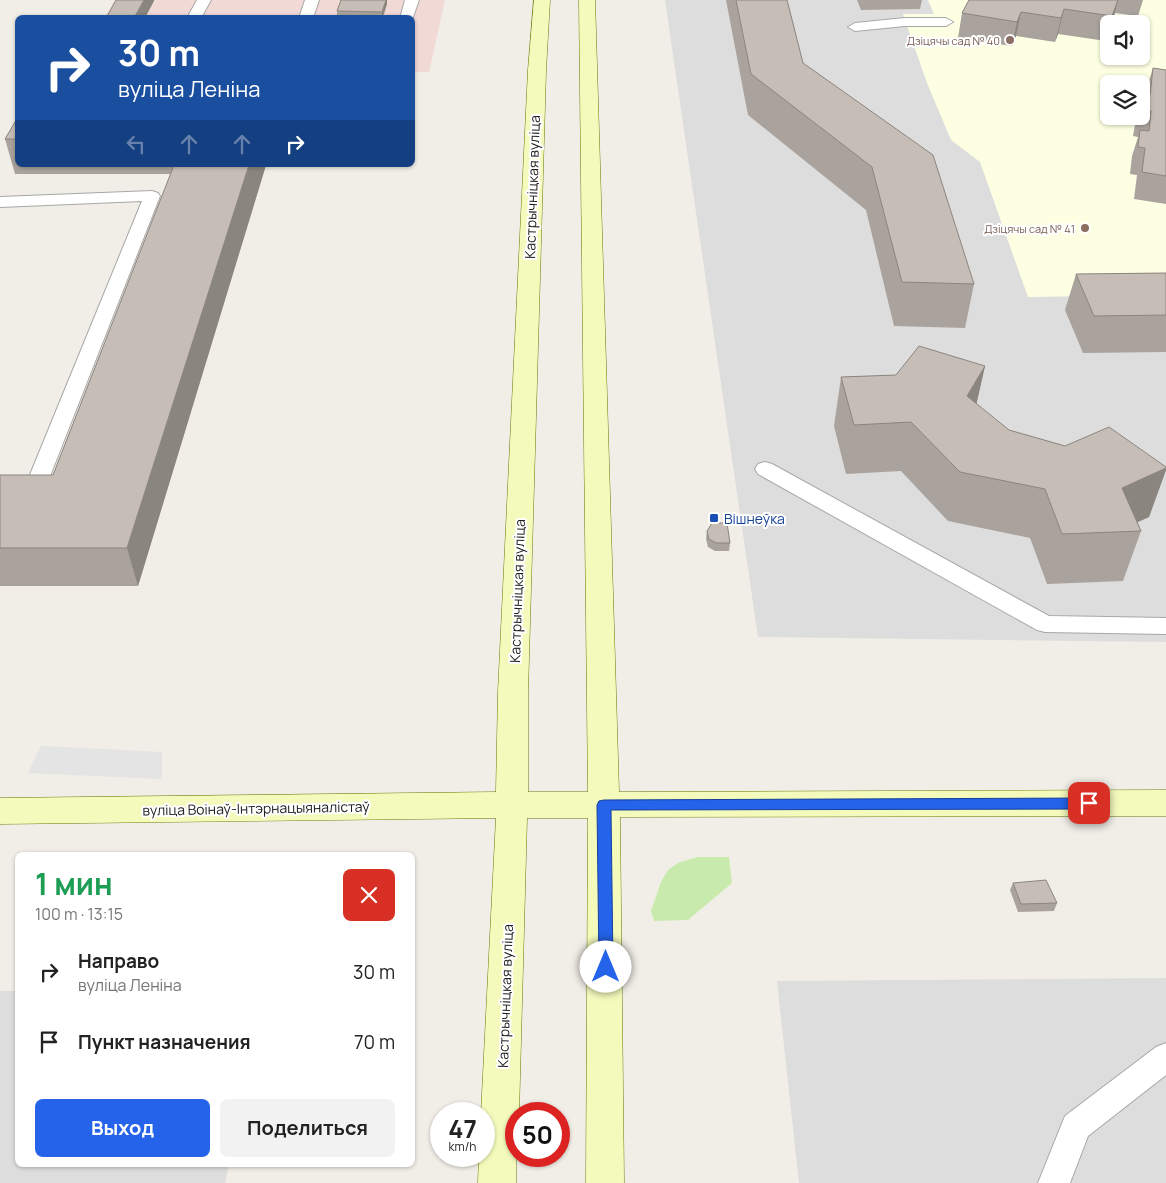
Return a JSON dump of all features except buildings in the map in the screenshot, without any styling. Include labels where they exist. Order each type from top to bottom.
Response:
[{"type":"main road","name":"Кастрычніцкая вуліца","points":[[497,1183],[537,70],[542,0]]},
{"type":"main road","points":[[587,0],[604,805],[605,1183]]},
{"type":"main road","name":"вуліца Воінаў-Інтэрнацыяналістаў","points":[[0,811],[512,805],[1166,803]]},
{"type":"lane","points":[[196,15],[204,0]]},
{"type":"lane","points":[[307,15],[312,0]]},
{"type":"lane","points":[[409,15],[412,0]]},
{"type":"lane","points":[[855,27],[905,22],[946,22]]},
{"type":"lane","points":[[0,202],[152,196],[35,489],[0,490]]},
{"type":"lane","points":[[765,469],[1045,624],[1166,626]]},
{"type":"lane","points":[[1054,1183],[1076,1126],[1166,1057]]},
{"type":"shaded area","points":[[115,0],[445,0],[429,72],[415,72],[415,15],[106,15]]},
{"type":"shaded area","name":"Вішнеўка","points":[[665,0],[1166,0],[1166,642],[758,637]]},
{"type":"shaded area","name":"Дзіцячы сад № 41","points":[[928,0],[1166,0],[1166,295],[1028,297],[980,162],[951,140],[927,83],[903,14],[934,14]]},
{"type":"shaded area","points":[[41,746],[162,752],[162,779],[28,773]]},
{"type":"shaded area","points":[[1166,978],[1166,1183],[799,1183],[777,981]]},
{"type":"shaded area","points":[[0,991],[15,991],[15,1167],[229,1167],[225,1183],[0,1183]]},
{"type":"green space","points":[[697,857],[729,857],[732,883],[688,920],[654,921],[651,911],[661,882],[668,870],[678,863]]},
{"type":"place","name":"Дзіцячы сад № 40","points":[[1010,40]]},
{"type":"place","name":"Дзіцячы сад № 41","points":[[1085,228]]},
{"type":"place","name":"Вішнеўка","points":[[714,518]]},
{"type":"route","points":[[606,967],[604,805],[1089,803]]}]
